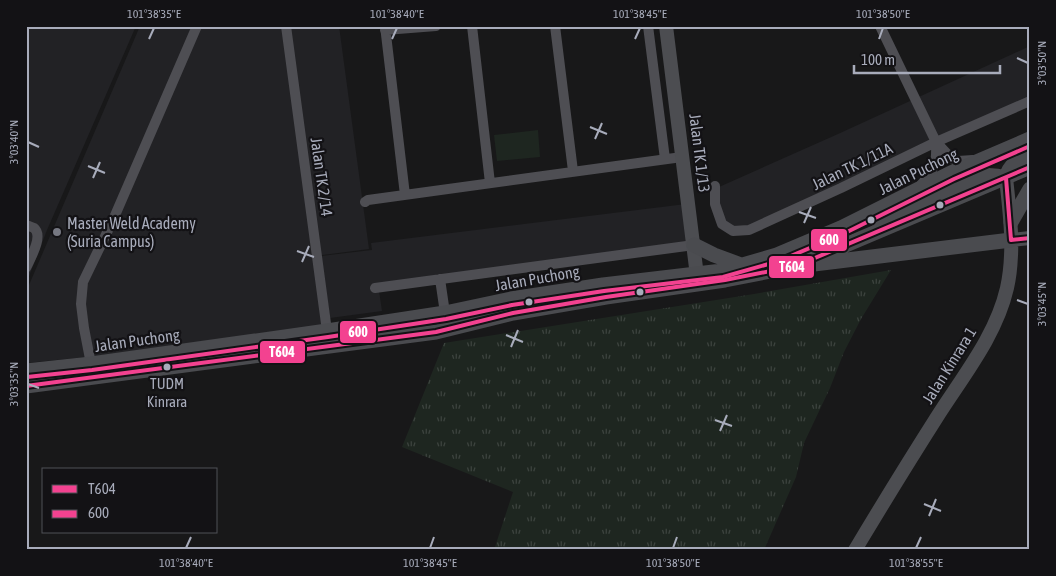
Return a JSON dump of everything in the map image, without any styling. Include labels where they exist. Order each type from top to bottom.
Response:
[{"type":"main road","name":"Jalan Puchong","points":[[26,371],[327,332],[444,313],[511,299],[603,285],[698,279],[722,270],[777,255],[841,228],[915,191],[1030,139]]},
{"type":"main road","points":[[777,255],[810,250],[849,235],[967,179],[989,175],[998,175],[1006,178],[1008,171],[1017,160],[1030,153]]},
{"type":"main road","name":"Jalan Puchong","points":[[26,386],[436,332],[513,313],[698,279],[796,266],[1030,167]]},
{"type":"main road","points":[[1011,222],[1030,188]]},
{"type":"main road","points":[[796,266],[1011,240]]},
{"type":"main road","points":[[694,245],[714,255],[742,265]]},
{"type":"street","points":[[91,364],[81,304],[83,282],[113,220],[198,26]]},
{"type":"street","name":"Jalan TK 2/14","points":[[286,26],[327,332]]},
{"type":"street","points":[[405,195],[385,28],[436,26]]},
{"type":"street","points":[[472,26],[490,183]]},
{"type":"street","points":[[555,26],[573,171]]},
{"type":"street","points":[[648,26],[664,159]]},
{"type":"street","name":"Jalan TK 1/13","points":[[666,26],[698,279]]},
{"type":"street","points":[[880,26],[936,142],[952,159],[966,161],[982,160]]},
{"type":"street","name":"Jalan TK 1/11A","points":[[714,186],[715,204],[722,224],[733,231],[749,230],[842,188],[936,142],[1030,101]]},
{"type":"street","points":[[915,191],[932,173],[937,155],[936,142]]},
{"type":"street","points":[[365,202],[368,200],[682,156]]},
{"type":"street","name":"Jalan Kinrara 1","points":[[855,550],[977,356],[999,316],[1007,286],[1011,240],[1006,178]]},
{"type":"street","points":[[26,225],[34,228],[37,232],[38,241],[26,268]]},
{"type":"street","points":[[1011,240],[1030,238]]},
{"type":"street","points":[[374,288],[694,245]]},
{"type":"street","points":[[440,279],[444,313]]},
{"type":"shaded area","points":[[26,26],[136,26],[47,230],[26,284]]},
{"type":"shaded area","points":[[140,26],[339,26],[369,249],[315,256],[324,325],[96,356],[26,363],[26,292]]},
{"type":"shaded area","points":[[1030,46],[1030,97],[748,226],[734,227],[725,222],[719,203],[719,187]]},
{"type":"shaded area","points":[[686,204],[691,242],[378,284],[382,311],[330,318],[321,256],[372,250],[371,243]]},
{"type":"green space","points":[[538,130],[540,157],[497,161],[494,135]]},
{"type":"green space","points":[[891,270],[861,319],[844,352],[830,388],[804,443],[796,477],[764,550],[494,550],[513,492],[402,447],[444,343],[754,294]]},
{"type":"transit line","name":"600","points":[[27,377],[92,370],[328,337],[446,319],[512,305],[604,291],[723,277],[779,261],[843,234],[954,179],[1030,146]]},
{"type":"transit line","name":"T604","points":[[26,386],[436,332],[513,313],[606,297],[725,280],[796,266],[1030,167]]},
{"type":"transit line","name":"T604","points":[[1006,178],[1011,240],[1030,238]]},
{"type":"place","name":"Master Weld Academy (Suria Campus)","points":[[57,232]]},
{"type":"place","name":"TUDM Kinrara","points":[[167,367]]}]
